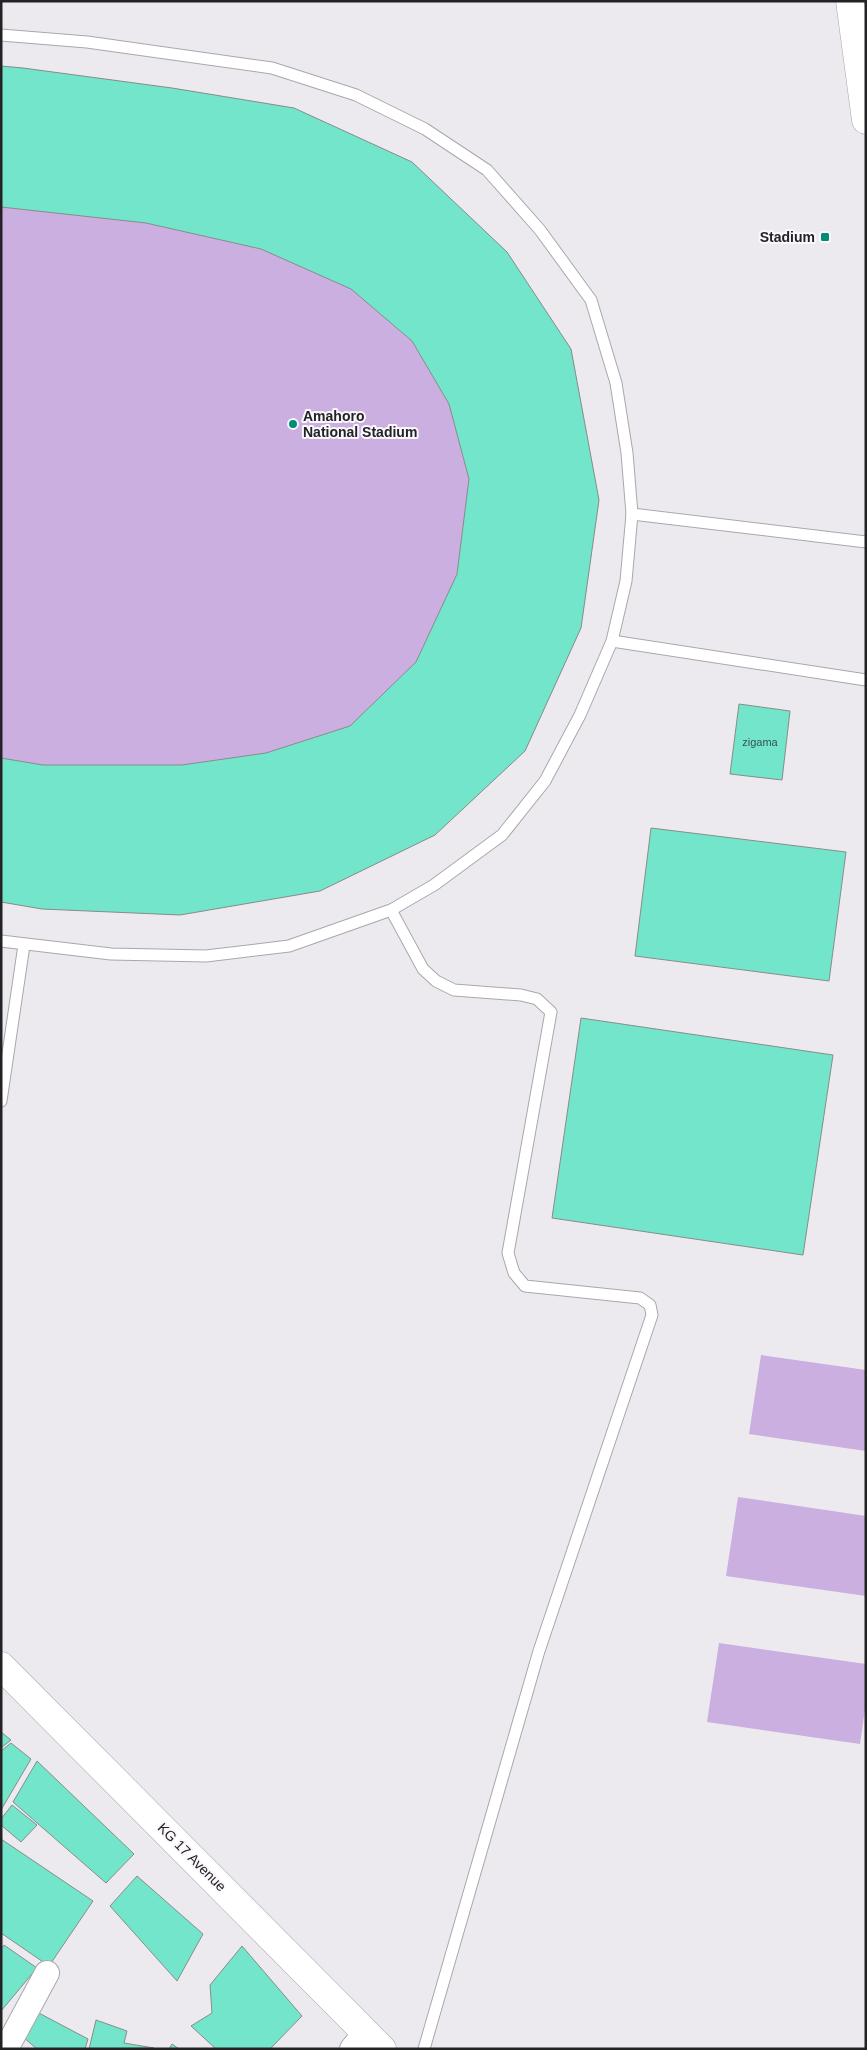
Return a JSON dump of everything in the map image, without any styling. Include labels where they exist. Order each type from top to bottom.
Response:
[{"type":"street","points":[[850,1],[866,120]]},
{"type":"street","name":"KG 17 Avenue","points":[[1,1666],[367,2043]]},
{"type":"street","points":[[6,2049],[47,1972]]},
{"type":"lane","points":[[1,35],[87,42],[272,68],[356,95],[425,129],[487,170],[540,230],[591,300],[616,382],[627,453],[632,514],[626,581],[612,642],[580,715],[545,780],[502,835],[434,885],[391,910],[289,946],[206,956],[111,954],[1,941]]},
{"type":"lane","points":[[632,514],[866,542]]},
{"type":"lane","points":[[612,642],[866,680]]},
{"type":"lane","points":[[391,910],[423,969],[436,981],[454,990],[521,995],[537,999],[551,1012],[508,1253],[514,1273],[525,1286],[640,1298],[650,1305],[652,1315],[539,1651],[424,2049]]},
{"type":"lane","points":[[1,1101],[24,945]]},
{"type":"shaded area","name":"Amahoro National Stadium","points":[[1,66],[172,88],[294,108],[412,162],[507,252],[571,349],[599,500],[581,628],[525,751],[435,835],[320,891],[180,915],[42,909],[1,902]]},
{"type":"shaded area","points":[[761,1355],[866,1370],[866,1451],[749,1434]]},
{"type":"shaded area","points":[[738,1497],[866,1516],[866,1596],[726,1576]]},
{"type":"shaded area","points":[[719,1643],[866,1664],[866,1702],[860,1744],[707,1722]]},
{"type":"building","points":[[1,66],[172,88],[294,108],[412,162],[507,252],[571,349],[599,500],[581,628],[525,751],[435,835],[320,891],[180,915],[42,909],[1,902],[1,758],[43,765],[182,765],[266,753],[350,726],[416,662],[457,574],[469,479],[449,404],[412,341],[351,289],[261,249],[146,223],[1,207]]},
{"type":"building","points":[[739,704],[790,711],[782,780],[730,774]]},
{"type":"building","points":[[651,828],[846,852],[829,981],[635,956]]},
{"type":"building","points":[[581,1018],[833,1055],[803,1255],[552,1218]]},
{"type":"building","points":[[1,1732],[11,1740],[1,1748]]},
{"type":"building","points":[[11,1743],[31,1759],[1,1810],[1,1751]]},
{"type":"building","points":[[37,1761],[134,1854],[106,1883],[13,1802]]},
{"type":"building","points":[[12,1805],[37,1825],[21,1842],[1,1825],[1,1819]]},
{"type":"building","points":[[1,1839],[93,1901],[49,1966],[1,1933]]},
{"type":"building","points":[[137,1876],[203,1934],[177,1981],[110,1906]]},
{"type":"building","points":[[4,1945],[37,1968],[1,2011],[1,1949]]},
{"type":"building","points":[[242,1946],[302,2016],[270,2049],[216,2049],[191,2026],[212,2013],[210,1985]]},
{"type":"building","points":[[37,2012],[88,2039],[85,2049],[37,2049],[23,2037]]},
{"type":"building","points":[[96,2020],[127,2031],[124,2043],[154,2048],[89,2049]]},
{"type":"building","points":[[172,2044],[179,2049],[169,2049]]},
{"type":"place","name":"Stadium","points":[[825,237]]},
{"type":"place","name":"Amahoro National Stadium","points":[[293,424]]}]
